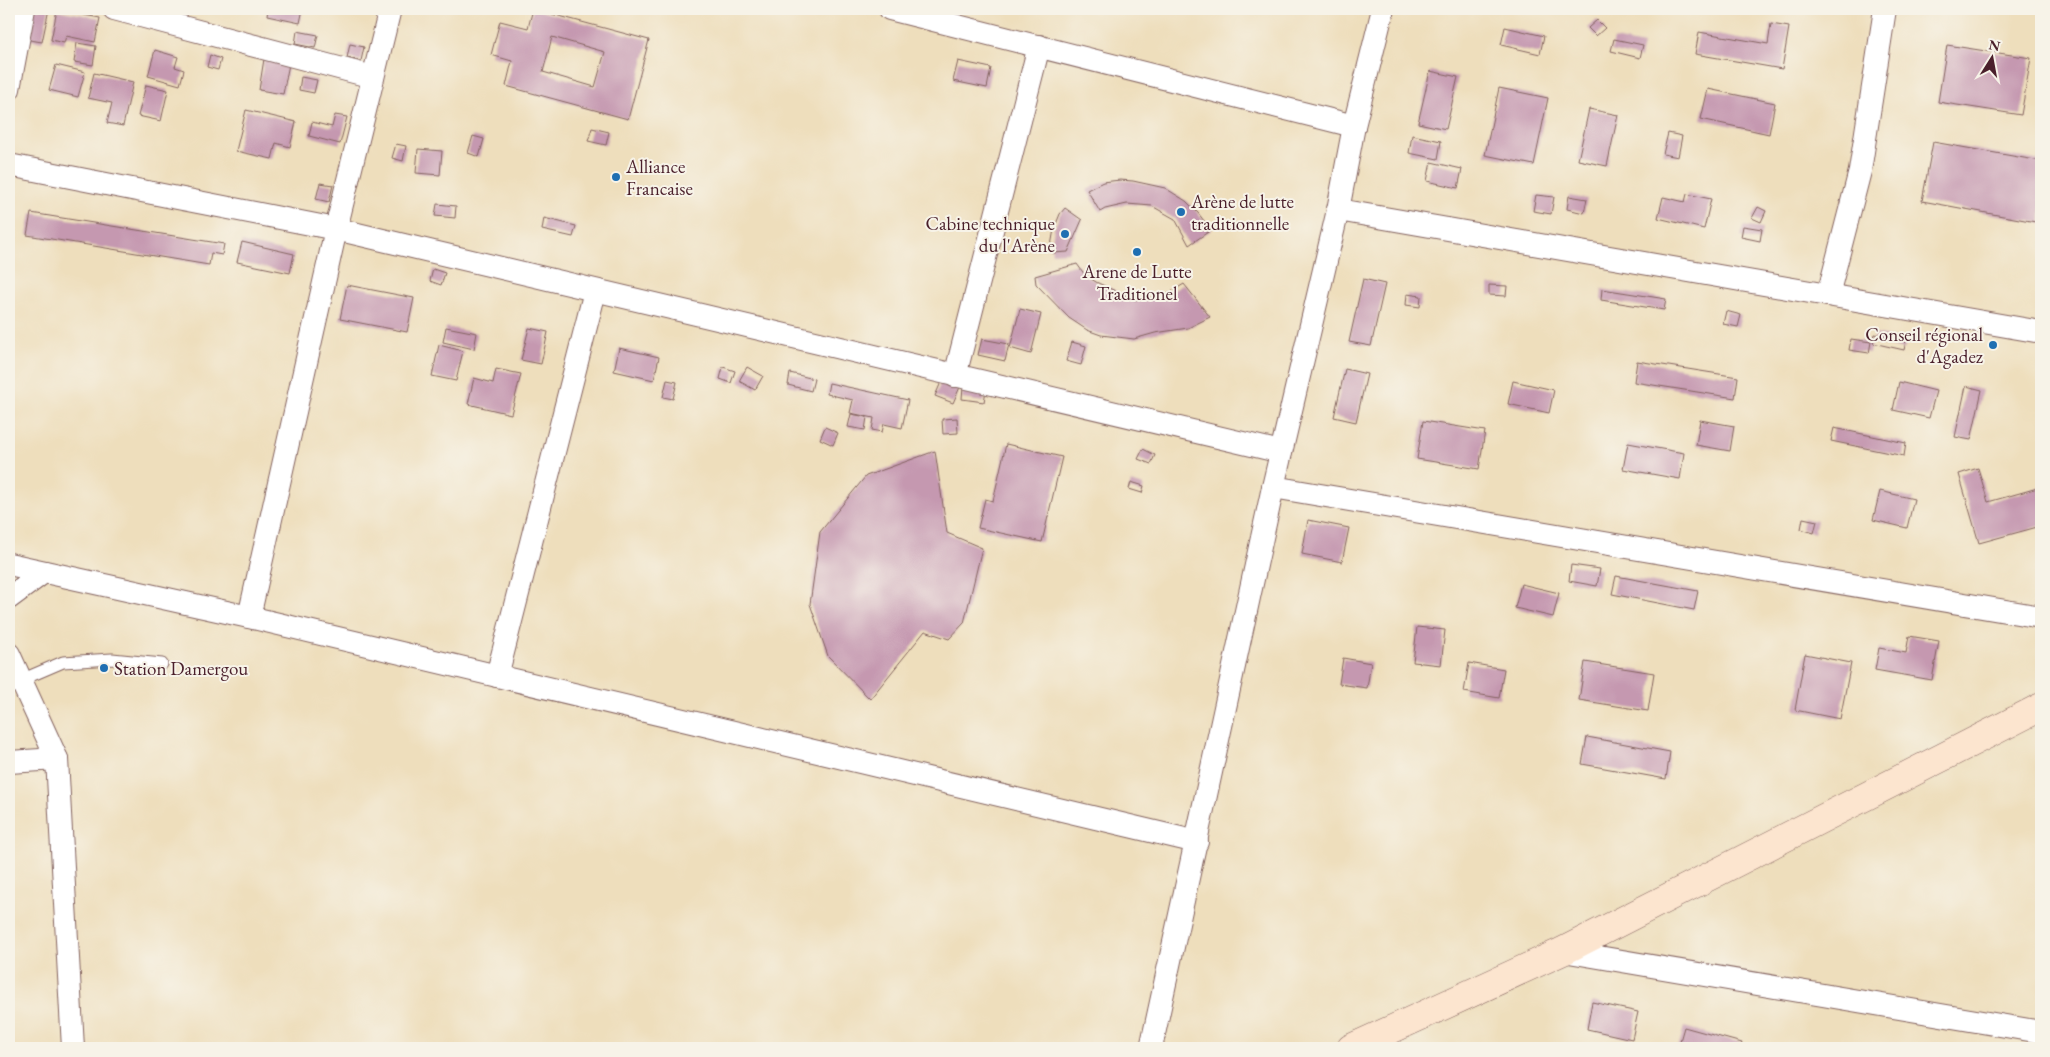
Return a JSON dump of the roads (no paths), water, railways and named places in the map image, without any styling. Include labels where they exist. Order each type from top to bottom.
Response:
[{"type":"main road","points":[[1351,1048],[1563,951],[2041,707]]},
{"type":"street","points":[[9,89],[24,9]]},
{"type":"street","points":[[114,9],[373,77]]},
{"type":"street","points":[[249,617],[336,229],[390,9]]},
{"type":"street","points":[[890,9],[1354,126]]},
{"type":"street","points":[[1151,1048],[1273,487],[1338,210],[1354,126],[1383,9]]},
{"type":"street","points":[[1828,296],[1860,172],[1885,9]]},
{"type":"street","points":[[955,376],[1039,46]]},
{"type":"street","points":[[9,165],[336,229],[1281,452]]},
{"type":"street","points":[[1338,210],[2041,332]]},
{"type":"street","points":[[498,676],[595,291]]},
{"type":"street","points":[[1273,487],[2041,617]]},
{"type":"street","points":[[9,564],[249,617],[1197,842]]},
{"type":"street","points":[[9,598],[44,572]]},
{"type":"street","points":[[9,654],[57,759],[73,1048]]},
{"type":"street","points":[[9,762],[57,759]]},
{"type":"street","points":[[1563,951],[2041,1032]]},
{"type":"lane","points":[[21,680],[63,662],[112,659],[162,664]]},
{"type":"place","name":"Alliance Francaise","points":[[616,177]]},
{"type":"place","name":"Arène de lutte traditionnelle","points":[[1181,212]]},
{"type":"place","name":"Cabine technique du l'Arène","points":[[1065,234]]},
{"type":"place","name":"Arene de Lutte Traditionel","points":[[1137,252]]},
{"type":"place","name":"Conseil régional d'Agadez","points":[[1993,345]]},
{"type":"place","name":"Station Damergou","points":[[104,668]]}]
